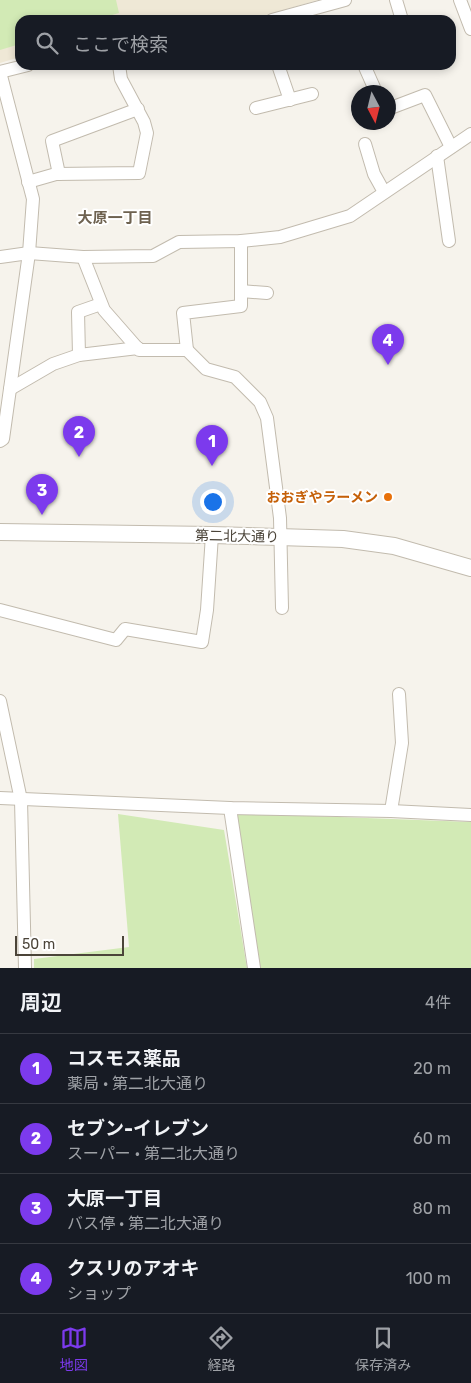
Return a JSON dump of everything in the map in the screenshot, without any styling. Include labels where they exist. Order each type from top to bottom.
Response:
[{"type":"street","points":[[290,15],[345,0]]},
{"type":"street","points":[[396,0],[400,15]]},
{"type":"street","points":[[460,0],[471,29]]},
{"type":"street","points":[[0,441],[3,439],[29,253],[33,199],[0,72],[15,68]]},
{"type":"street","points":[[28,182],[59,174],[139,173],[147,133],[138,109],[121,79],[120,70]]},
{"type":"street","points":[[280,70],[290,100]]},
{"type":"street","points":[[366,70],[373,85]]},
{"type":"street","points":[[256,108],[312,94]]},
{"type":"street","points":[[396,106],[426,95],[451,146]]},
{"type":"street","points":[[59,174],[52,140],[138,109]]},
{"type":"street","points":[[0,257],[29,253],[82,258],[153,256],[178,242],[241,241],[280,237],[350,216],[471,134]]},
{"type":"street","points":[[365,144],[374,174],[384,192]]},
{"type":"street","points":[[437,156],[449,241]]},
{"type":"street","points":[[241,241],[242,306],[183,314],[187,350],[206,369],[236,377],[260,402],[267,418],[281,537],[282,608]]},
{"type":"street","points":[[82,258],[104,310],[139,350],[187,350]]},
{"type":"street","points":[[241,291],[267,293]]},
{"type":"street","points":[[79,355],[78,312],[102,304]]},
{"type":"street","points":[[10,389],[52,364],[79,355],[138,348]]},
{"type":"street","name":"第二北大通り","points":[[0,532],[343,539],[394,546],[471,568]]},
{"type":"street","points":[[0,610],[116,640],[125,630],[202,642],[207,610],[212,535]]},
{"type":"street","points":[[391,811],[402,743],[399,694]]},
{"type":"street","points":[[0,701],[20,800],[25,968]]},
{"type":"street","points":[[0,798],[230,808],[391,811],[471,815]]},
{"type":"street","points":[[230,808],[254,968]]},
{"type":"shaded area","points":[[0,0],[318,0],[266,15],[15,15],[15,58],[0,63]]},
{"type":"green space","points":[[0,0],[116,0],[119,13],[112,15],[15,15],[15,46],[0,50]]},
{"type":"green space","points":[[233,813],[471,822],[471,968],[259,968]]},
{"type":"green space","points":[[118,814],[224,830],[247,968],[34,968],[34,959],[129,947]]},
{"type":"place","name":"クスリのアオキ","points":[[388,365]]},
{"type":"place","name":"セブン-イレブン","points":[[79,457]]},
{"type":"place","name":"コスモス薬品","points":[[212,466]]},
{"type":"place","name":"おおぎやラーメン","points":[[388,497]]},
{"type":"place","name":"大原一丁目","points":[[42,515]]},
{"type":"district","name":"大原一丁目","points":[[115,218]]}]
